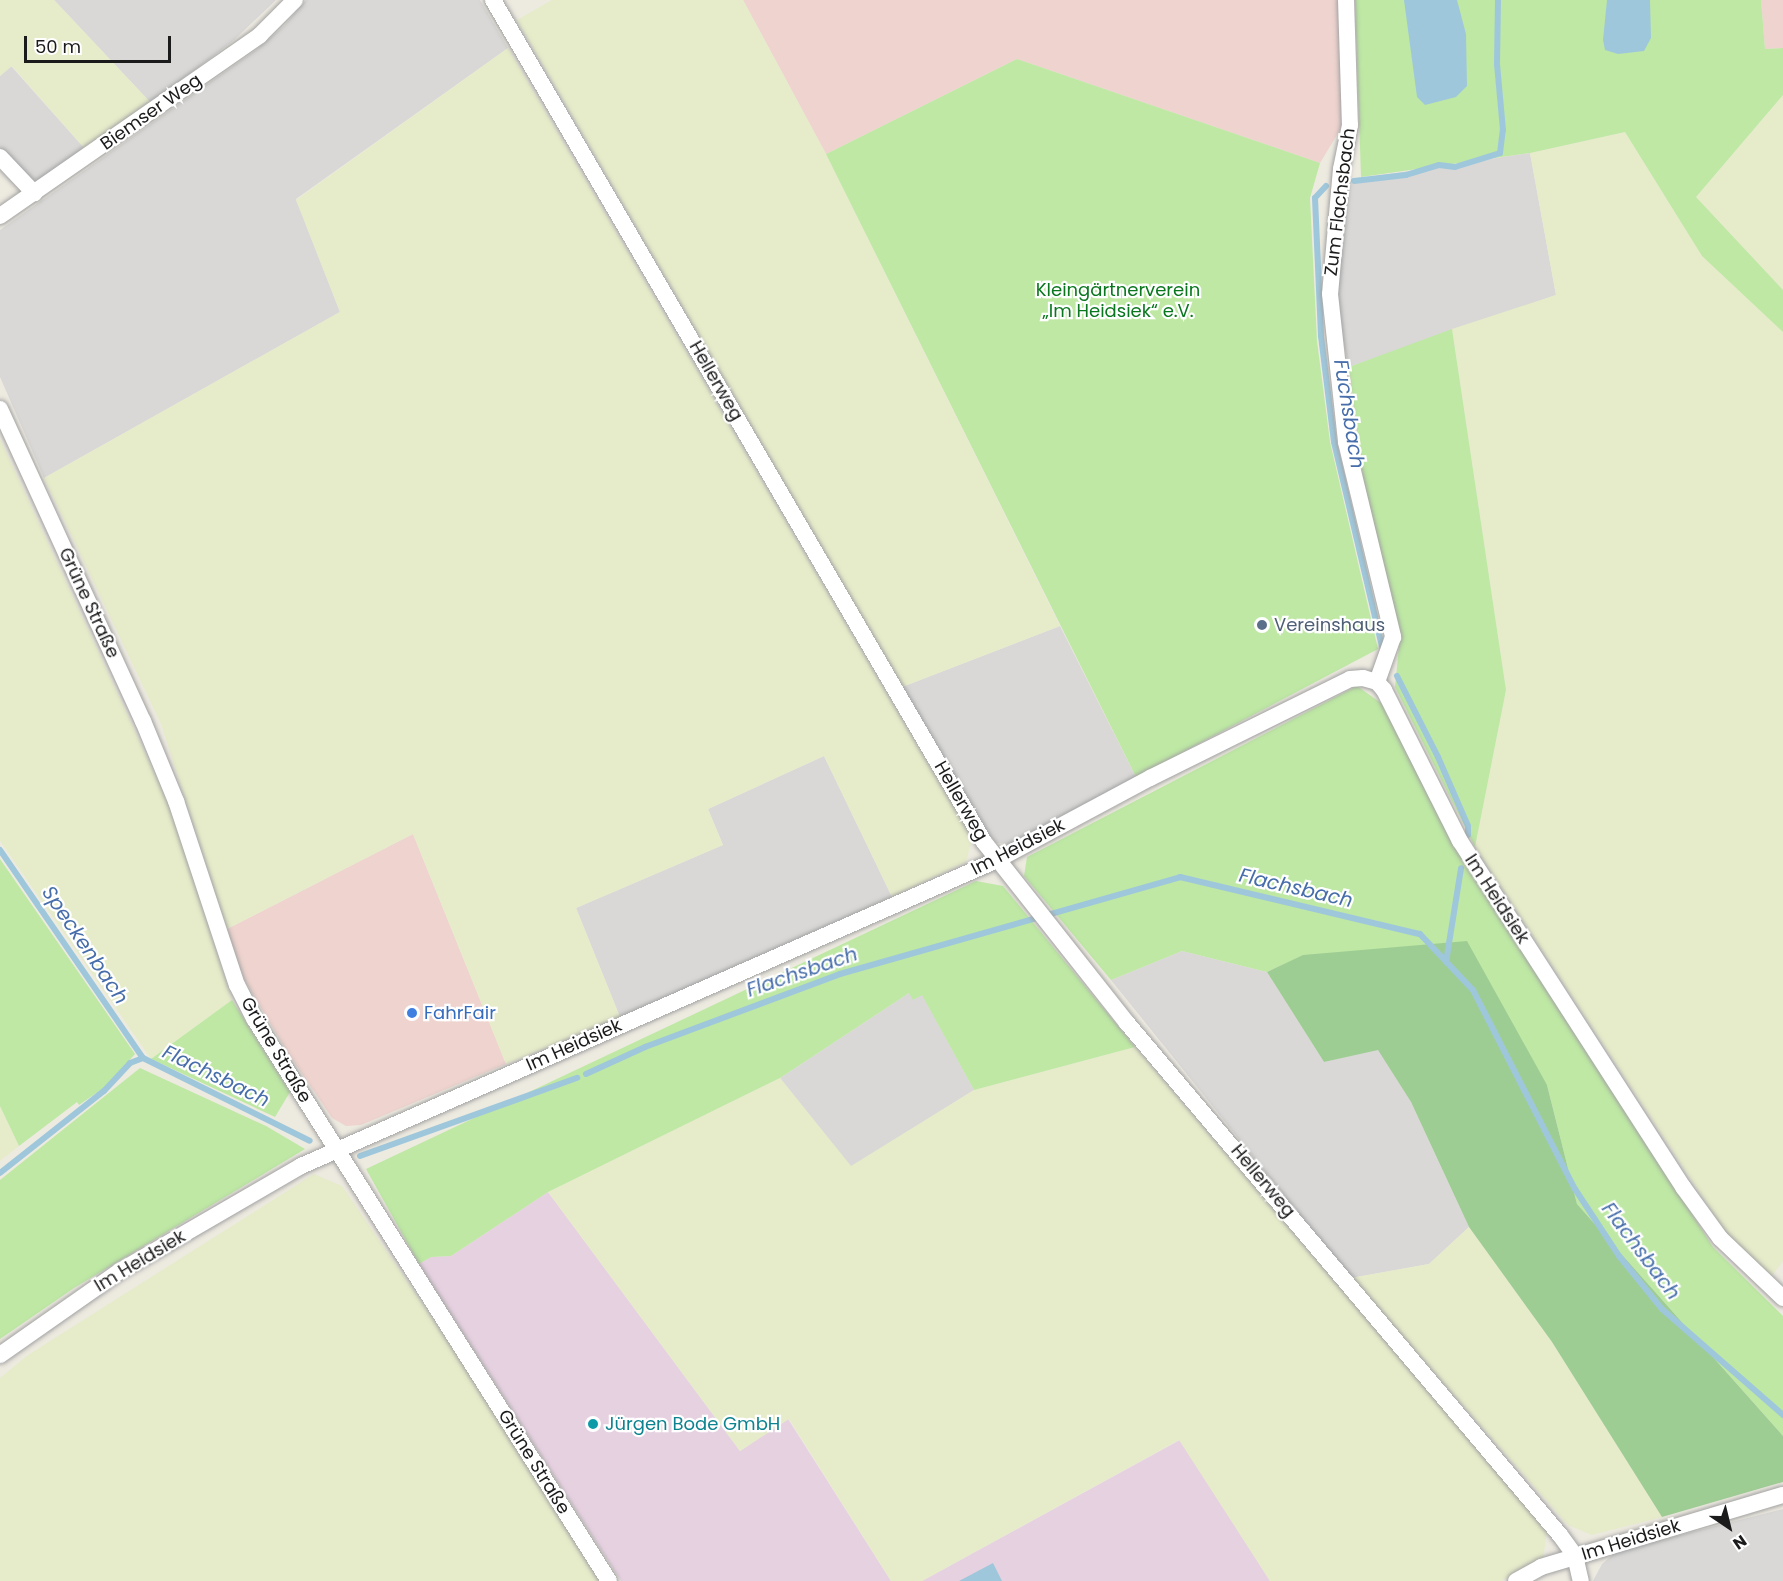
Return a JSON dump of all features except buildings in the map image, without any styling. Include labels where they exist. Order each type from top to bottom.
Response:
[{"type":"street","name":"Biemser Weg","points":[[0,216],[252,41],[295,0]]},
{"type":"street","name":"Hellerweg","points":[[494,0],[997,860],[1050,927],[1575,1556],[1581,1581]]},
{"type":"street","name":"Zum Flachsbach","points":[[1346,0],[1351,96],[1330,265],[1336,357],[1346,442],[1393,637],[1377,682]]},
{"type":"street","points":[[0,157],[34,194]]},
{"type":"street","name":"Grüne Straße","points":[[0,409],[176,801],[237,985],[337,1149],[609,1581]]},
{"type":"street","name":"Im Heidsiek","points":[[0,1355],[120,1271],[337,1149],[997,860],[1350,679],[1363,678],[1377,682],[1391,702],[1460,841],[1634,1112],[1720,1238],[1783,1298]]},
{"type":"street","name":"Im Heidsiek","points":[[1515,1581],[1575,1556],[1783,1495]]},
{"type":"shaded area","points":[[54,0],[276,0],[234,40],[151,103]]},
{"type":"shaded area","points":[[306,0],[480,0],[508,48],[296,199],[340,312],[44,478],[0,377],[0,230],[256,50],[284,26]]},
{"type":"shaded area","points":[[743,0],[1340,0],[1343,125],[1320,163],[1017,59],[826,154]]},
{"type":"shaded area","points":[[1761,0],[1783,0],[1783,48],[1765,49]]},
{"type":"shaded area","points":[[11,66],[85,149],[40,180],[30,179],[0,147],[0,76]]},
{"type":"shaded area","points":[[1530,153],[1556,295],[1349,367],[1333,292],[1342,181]]},
{"type":"shaded area","points":[[1060,626],[1136,777],[1009,844],[997,843],[987,833],[902,687]]},
{"type":"shaded area","points":[[824,756],[892,897],[620,1017],[576,908],[723,845],[708,809]]},
{"type":"shaded area","points":[[413,834],[506,1064],[361,1125],[346,1126],[332,1118],[286,1050],[244,979],[227,929]]},
{"type":"shaded area","points":[[1182,951],[1267,972],[1324,1062],[1378,1049],[1411,1102],[1469,1227],[1429,1264],[1351,1278],[1111,980]]},
{"type":"shaded area","points":[[909,993],[922,994],[974,1090],[851,1167],[780,1078]]},
{"type":"shaded area","points":[[548,1192],[740,1451],[788,1419],[891,1581],[621,1581],[419,1264],[431,1257],[451,1256]]},
{"type":"shaded area","points":[[1180,1440],[1270,1581],[922,1581]]},
{"type":"shaded area","points":[[1783,1509],[1783,1581],[1593,1581],[1602,1564],[1617,1551]]},
{"type":"green space","points":[[0,0],[54,0],[151,103],[85,149],[12,66],[0,76]]},
{"type":"green space","points":[[552,0],[743,0],[826,154],[1060,626],[902,687],[517,20]]},
{"type":"green space","points":[[1355,0],[1761,0],[1765,49],[1783,48],[1783,95],[1696,197],[1783,290],[1783,332],[1702,256],[1625,132],[1530,153],[1361,177]]},
{"type":"green space","points":[[508,48],[972,839],[966,862],[892,897],[824,756],[708,809],[723,845],[576,908],[620,1017],[506,1064],[413,834],[227,929],[161,724],[44,478],[340,312],[296,200]]},
{"type":"green space","name":"Kleingärtnerverein „Im Heidsiek“ e.V.","points":[[1017,59],[1320,163],[1310,198],[1317,341],[1330,442],[1378,649],[1136,777],[826,154]]},
{"type":"green space","points":[[1783,95],[1783,290],[1696,197]]},
{"type":"green space","points":[[1625,132],[1702,256],[1783,332],[1783,1261],[1771,1277],[1726,1233],[1475,847],[1506,690],[1452,329],[1556,295],[1530,153]]},
{"type":"green space","points":[[1452,329],[1506,690],[1475,847],[1395,687],[1400,636],[1363,477],[1349,367]]},
{"type":"green space","points":[[0,439],[170,807],[232,1000],[151,1059],[0,841]]},
{"type":"green space","points":[[1357,686],[1388,708],[1453,843],[1713,1247],[1783,1316],[1783,1436],[1577,1204],[1547,1085],[1304,955],[1267,972],[1182,951],[1111,980],[1024,876],[1027,857]]},
{"type":"green space","points":[[0,859],[135,1054],[105,1087],[79,1105],[77,1102],[19,1146],[0,1106]]},
{"type":"green space","points":[[976,881],[1003,886],[1135,1047],[974,1090],[922,995],[913,1000],[909,993],[780,1078],[548,1192],[451,1256],[431,1257],[419,1264],[366,1169]]},
{"type":"green space","points":[[1467,941],[1547,1085],[1577,1204],[1783,1436],[1783,1482],[1662,1517],[1552,1342],[1469,1227],[1411,1102],[1378,1050],[1324,1062],[1267,972],[1303,955]]},
{"type":"green space","points":[[232,1000],[290,1092],[275,1117],[151,1059]]},
{"type":"green space","points":[[1135,1047],[1547,1531],[1543,1559],[1501,1581],[1270,1581],[1179,1440],[922,1581],[891,1581],[789,1419],[740,1451],[548,1192],[780,1078],[851,1166],[974,1090]]},
{"type":"green space","points":[[140,1068],[266,1126],[305,1149],[74,1288],[0,1339],[0,1180]]},
{"type":"green space","points":[[0,1106],[19,1146],[0,1161]]},
{"type":"green space","points":[[314,1174],[342,1186],[488,1400],[601,1581],[0,1581],[0,1378],[28,1355]]},
{"type":"green space","points":[[1469,1227],[1552,1342],[1662,1517],[1592,1535],[1568,1525],[1351,1278],[1429,1264]]},
{"type":"water","points":[[1404,0],[1457,0],[1466,34],[1467,86],[1456,97],[1425,105],[1417,97]]},
{"type":"water","points":[[1607,0],[1650,0],[1651,38],[1644,51],[1618,54],[1605,50],[1603,40]]},
{"type":"water","points":[[993,1563],[1002,1581],[959,1581]]},
{"type":"waterway","name":"Fuchsbach","points":[[1354,181],[1406,175],[1439,165],[1455,167],[1500,153],[1503,130],[1497,64],[1498,0]]},
{"type":"waterway","name":"Fuchsbach","points":[[1326,186],[1315,198],[1321,336],[1334,442],[1382,647]]},
{"type":"waterway","name":"Fuchsbach","points":[[1397,676],[1438,757],[1468,826],[1468,835]]},
{"type":"waterway","name":"Speckenbach","points":[[0,850],[143,1058]]},
{"type":"waterway","name":"Fuchsbach","points":[[1446,962],[1461,868]]},
{"type":"waterway","name":"Flachsbach","points":[[586,1074],[645,1047],[840,974],[1180,877],[1420,934],[1473,990],[1575,1189],[1619,1256],[1662,1309],[1783,1415]]},
{"type":"waterway","name":"Flachsbach","points":[[0,1173],[104,1091],[130,1063],[143,1058],[310,1141]]},
{"type":"waterway","name":"Flachsbach","points":[[360,1156],[577,1078]]},
{"type":"place","name":"Vereinshaus","points":[[1262,625]]},
{"type":"place","name":"FahrFair","points":[[412,1013]]},
{"type":"place","name":"Jürgen Bode GmbH","points":[[593,1424]]}]
